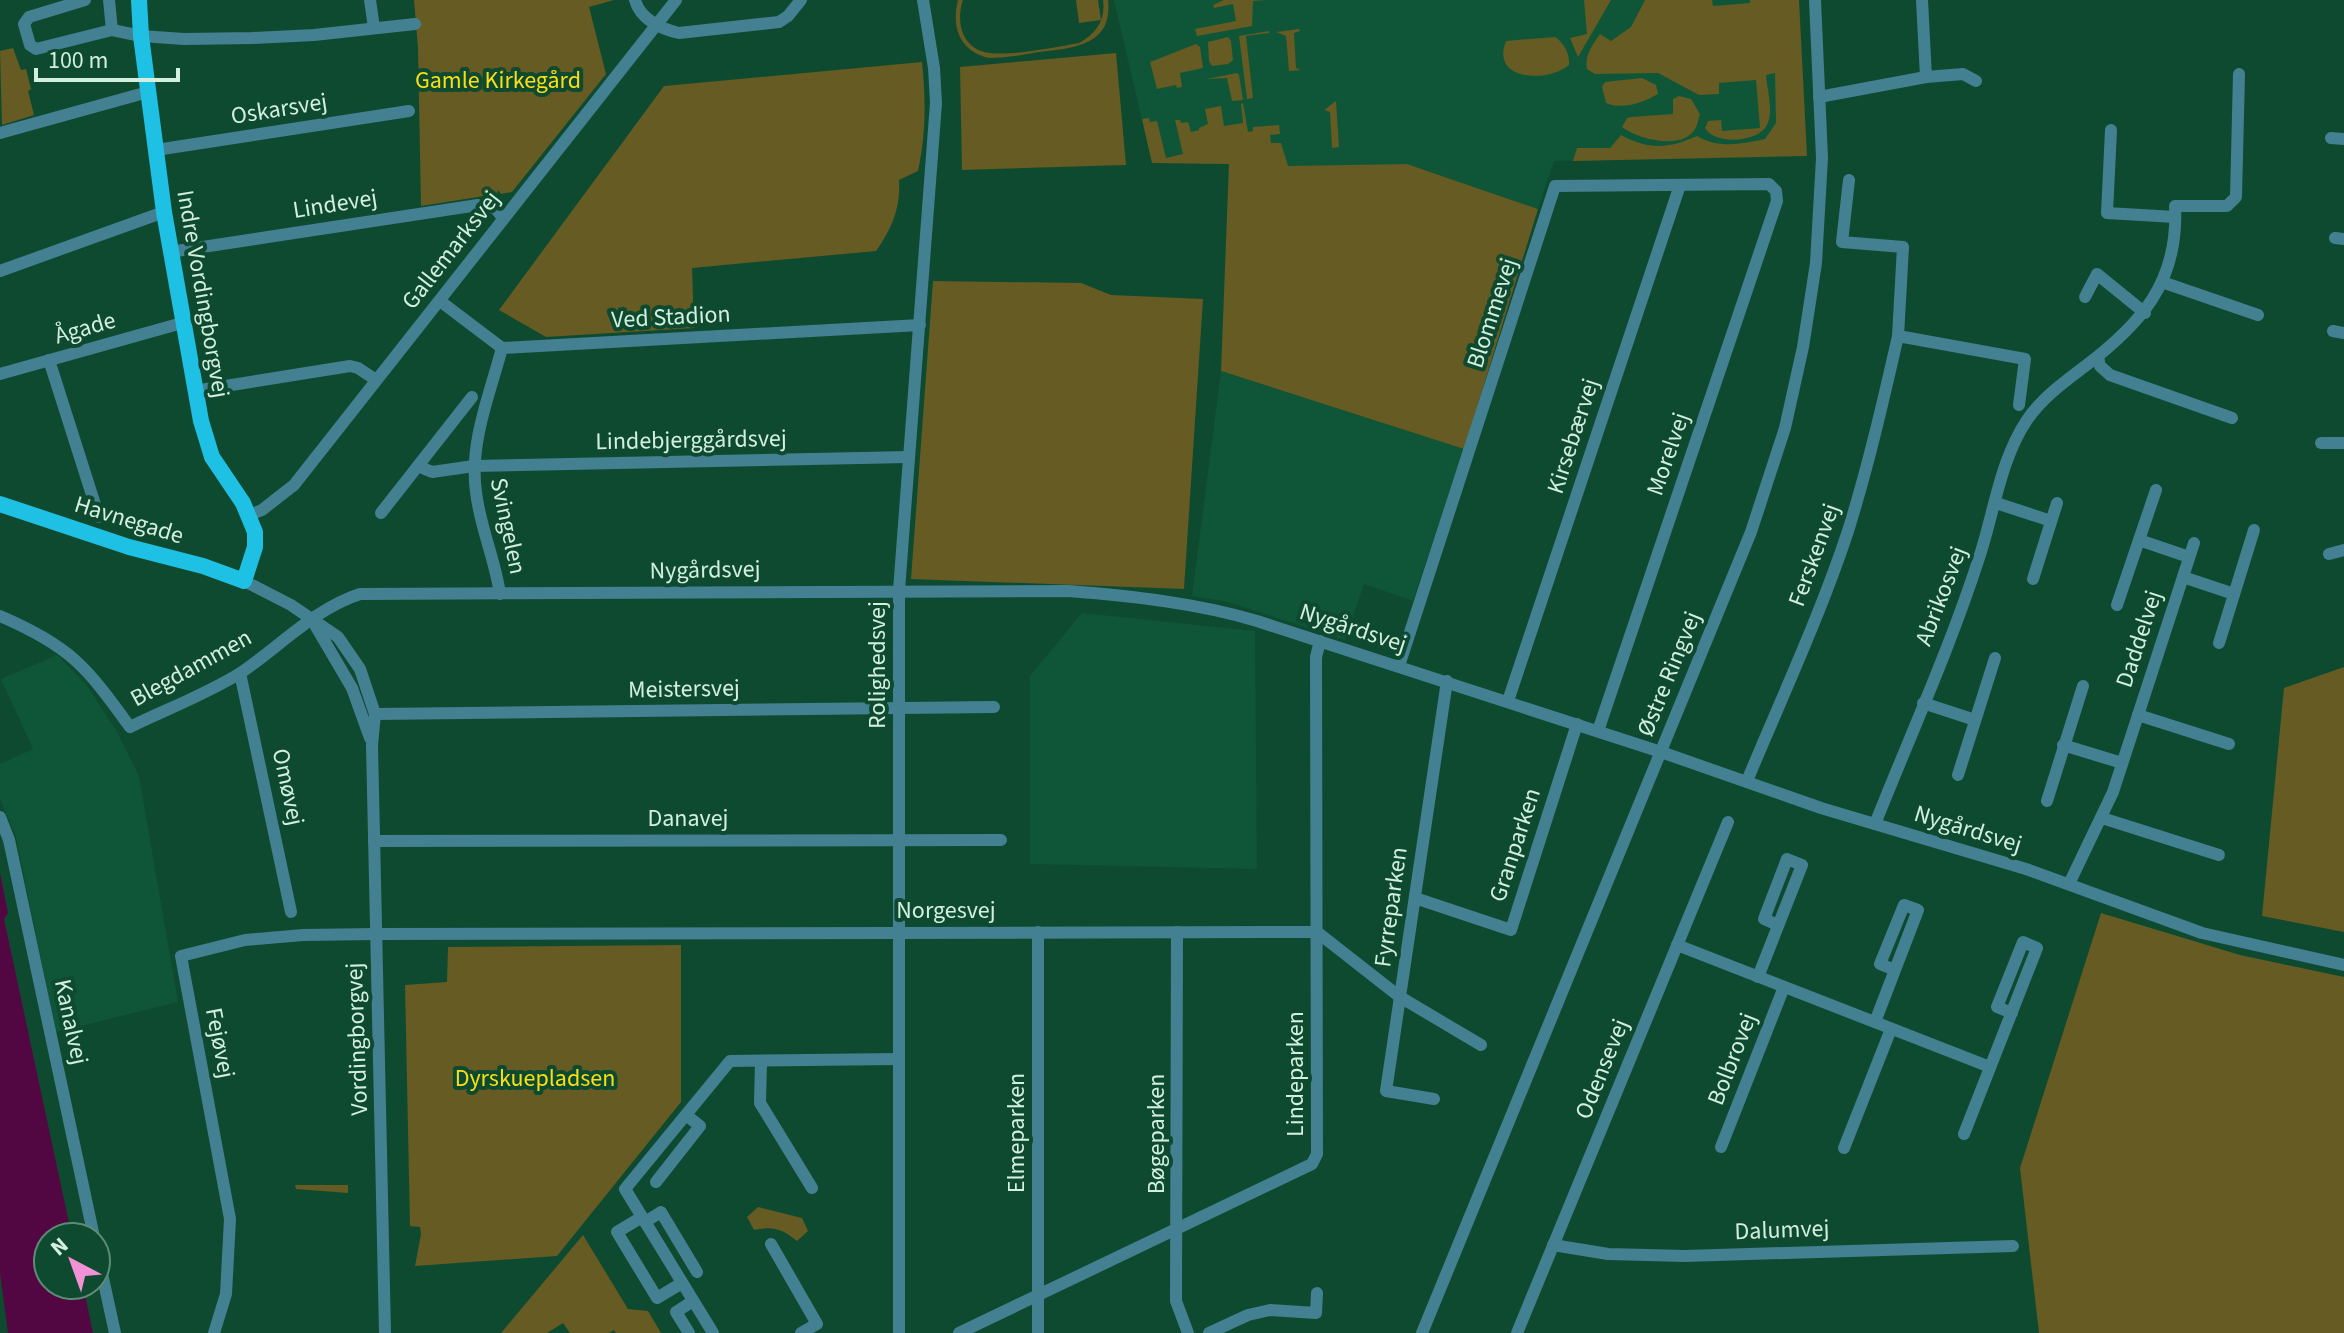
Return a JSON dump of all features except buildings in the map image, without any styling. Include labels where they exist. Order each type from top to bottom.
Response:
[{"type":"main road","name":"Indre Vordingborgvej","points":[[139,0],[164,212],[194,391],[212,457],[249,515],[255,532],[255,547],[244,581]]},
{"type":"main road","name":"Havnegade","points":[[0,504],[244,581]]},
{"type":"street","points":[[85,0],[29,17],[24,24],[30,45],[36,49],[112,30],[141,36],[252,38],[415,24]]},
{"type":"street","points":[[109,0],[112,30]]},
{"type":"street","points":[[370,0],[374,28]]},
{"type":"street","points":[[635,0],[641,15],[679,33],[779,22],[801,0]]},
{"type":"street","name":"Gallemarksvej","points":[[249,515],[262,510],[294,485],[676,0]]},
{"type":"street","name":"Rolighedsvej","points":[[899,1333],[899,590],[936,103],[923,0]]},
{"type":"street","name":"Østre Ringvej","points":[[1422,1333],[1751,532],[1785,428],[1803,347],[1816,263],[1822,188],[1815,0]]},
{"type":"street","points":[[1922,0],[1926,77]]},
{"type":"street","points":[[1819,97],[1926,77],[1963,74],[1976,81]]},
{"type":"street","points":[[2111,130],[2107,213],[2175,217],[2175,206],[2227,206],[2236,197],[2239,74]]},
{"type":"street","points":[[0,133],[148,92]]},
{"type":"street","name":"Oskarsvej","points":[[156,150],[409,111]]},
{"type":"street","name":"Ferskenvej","points":[[1747,781],[1847,534],[1871,456],[1898,336],[1903,247],[1842,242],[1849,180]]},
{"type":"street","name":"Blommevej","points":[[1399,666],[1555,186],[1769,184],[1776,191]]},
{"type":"street","name":"Kirsebærvej","points":[[1508,701],[1680,185]]},
{"type":"street","name":"Morelvej","points":[[1598,731],[1777,201],[1776,191]]},
{"type":"street","name":"Lindevej","points":[[170,252],[478,205],[496,209],[503,218]]},
{"type":"street","points":[[0,271],[164,212]]},
{"type":"street","name":"Abrikosvej","points":[[1875,824],[1969,587],[2010,452],[2027,420],[2053,391],[2124,335],[2145,313],[2162,282],[2170,258],[2175,217]]},
{"type":"street","points":[[2085,297],[2097,274],[2145,313]]},
{"type":"street","points":[[2162,282],[2258,315]]},
{"type":"street","points":[[440,301],[502,348]]},
{"type":"street","name":"Ågade","points":[[0,374],[182,323]]},
{"type":"street","name":"Ved Stadion","points":[[502,348],[920,325]]},
{"type":"street","points":[[1898,336],[2025,359],[2019,405]]},
{"type":"street","name":"Svingelen","points":[[500,594],[478,505],[474,466],[478,436],[502,348]]},
{"type":"street","points":[[2098,357],[2100,366],[2110,375],[2232,418]]},
{"type":"street","points":[[49,360],[99,517]]},
{"type":"street","points":[[194,391],[350,366],[376,380]]},
{"type":"street","points":[[381,513],[472,397]]},
{"type":"street","points":[[2321,443],[2344,443]]},
{"type":"street","name":"Lindebjerggårdsvej","points":[[474,466],[909,457]]},
{"type":"street","name":"Svingelen","points":[[418,466],[432,472],[474,466]]},
{"type":"street","name":"Daddelvej","points":[[2117,605],[2156,490]]},
{"type":"street","points":[[1996,503],[2051,521]]},
{"type":"street","points":[[2033,579],[2057,503]]},
{"type":"street","points":[[2219,643],[2254,530]]},
{"type":"street","points":[[2139,540],[2189,557]]},
{"type":"street","name":"Daddelvej","points":[[2069,884],[2102,818],[2194,543]]},
{"type":"street","points":[[2329,554],[2344,550]]},
{"type":"street","name":"Daddelvej","points":[[2183,577],[2234,594]]},
{"type":"street","name":"Vordingborgvej","points":[[244,581],[291,605],[338,637],[360,669],[375,714],[372,745],[385,1333]]},
{"type":"street","name":"Nygårdsvej","points":[[312,620],[345,599],[360,594],[899,590],[1101,593],[1233,614],[1508,701],[1821,808],[2069,884],[2202,933],[2344,965]]},
{"type":"street","name":"Blegdammen","points":[[0,616],[52,640],[78,660],[130,727],[240,673],[312,620]]},
{"type":"street","name":"Vordingborgvej","points":[[312,620],[352,688],[372,745]]},
{"type":"street","name":"Lindeparken","points":[[959,1333],[1312,1164],[1317,1154],[1316,657],[1320,641]]},
{"type":"street","points":[[1958,775],[1995,658]]},
{"type":"street","name":"Omøvej","points":[[240,673],[291,912]]},
{"type":"street","name":"Fyrreparken","points":[[1434,1099],[1386,1091],[1447,681]]},
{"type":"street","name":"Daddelvej","points":[[2047,801],[2083,686]]},
{"type":"street","points":[[1923,703],[1975,720]]},
{"type":"street","name":"Meistersvej","points":[[375,714],[994,707]]},
{"type":"street","name":"Daddelvej","points":[[2138,715],[2229,744]]},
{"type":"street","name":"Granparken","points":[[1415,898],[1511,930],[1577,724]]},
{"type":"street","points":[[2063,745],[2122,763]]},
{"type":"street","name":"Kanalvej","points":[[0,817],[9,840],[91,1221]]},
{"type":"street","points":[[2102,818],[2219,855]]},
{"type":"street","name":"Odensevej","points":[[1517,1333],[1728,822]]},
{"type":"street","name":"Danavej","points":[[374,841],[1001,840]]},
{"type":"street","points":[[1758,977],[1802,865],[1787,859],[1764,919],[1778,925]]},
{"type":"street","points":[[1875,1022],[1895,970],[1918,910],[1904,905],[1880,964],[1895,970]]},
{"type":"street","name":"Elmeparken","points":[[1038,932],[1038,1333]]},
{"type":"street","name":"Bøgeparken","points":[[1177,932],[1176,1301],[1188,1333]]},
{"type":"street","points":[[1317,932],[1400,997],[1481,1045]]},
{"type":"street","name":"Norgesvej","points":[[376,934],[1317,932]]},
{"type":"street","name":"Fejøvej","points":[[214,1333],[226,1294],[230,1219],[181,956],[245,940],[376,934]]},
{"type":"street","points":[[1964,1134],[2012,1013],[2037,948],[2023,942],[1997,1007],[2012,1013]]},
{"type":"street","points":[[1677,945],[1990,1067]]},
{"type":"street","name":"Bolbrovej","points":[[1721,1147],[1784,987]]},
{"type":"street","points":[[1844,1148],[1891,1029]]},
{"type":"street","points":[[713,1333],[625,1189],[730,1061],[898,1059]]},
{"type":"street","points":[[761,1061],[760,1103],[812,1188]]},
{"type":"street","points":[[656,1182],[700,1126],[686,1115]]},
{"type":"street","points":[[682,1283],[657,1298],[617,1232],[661,1212],[697,1272]]},
{"type":"street","points":[[771,1244],[817,1324],[801,1333]]},
{"type":"street","name":"Dalumvej","points":[[1553,1245],[1608,1254],[1685,1256],[2013,1246]]},
{"type":"street","points":[[1209,1333],[1248,1315],[1270,1310],[1316,1313],[1317,1293]]},
{"type":"street","points":[[108,1301],[115,1333]]},
{"type":"street","points":[[689,1333],[676,1312],[693,1301]]},
{"type":"shaded area","points":[[1114,0],[1782,0],[1791,157],[1554,161],[1538,209],[1407,164],[1229,172],[1228,164],[1152,163]]},
{"type":"shaded area","points":[[1221,371],[1464,449],[1413,601],[1364,584],[1345,640],[1228,602],[1192,596]]},
{"type":"shaded area","points":[[1082,613],[1255,631],[1257,869],[1030,864],[1030,676]]},
{"type":"shaded area","points":[[57,655],[86,684],[117,732],[139,776],[178,1002],[56,1032],[16,837],[0,799],[0,764],[33,749],[1,679]]},
{"type":"shaded area","points":[[0,873],[8,913],[4,919],[69,1221],[32,1221],[32,1301],[86,1301],[93,1333],[8,1333],[0,1273]]},
{"type":"green space","name":"Gamle Kirkegård","points":[[414,0],[614,0],[589,7],[606,74],[512,192],[501,194],[498,190],[497,194],[421,206]]},
{"type":"green space","points":[[958,0],[963,0],[960,18],[967,41],[981,51],[999,54],[1079,43],[1098,26],[1103,14],[1103,0],[1108,0],[1108,15],[1097,36],[1077,46],[989,58],[971,50],[960,37],[956,20]]},
{"type":"green space","points":[[1076,0],[1098,0],[1101,20],[1079,23]]},
{"type":"green space","points":[[1224,0],[1266,0],[1253,1],[1252,26],[1197,36],[1195,29],[1236,21],[1233,4],[1214,8],[1213,5]]},
{"type":"green space","points":[[1584,0],[1611,0],[1578,57],[1570,38],[1587,34]]},
{"type":"green space","points":[[1645,0],[1712,0],[1713,6],[1750,3],[1750,0],[1799,0],[1807,156],[1573,161],[1577,148],[1610,148],[1621,135],[1659,146],[1697,136],[1714,143],[1739,144],[1765,139],[1776,123],[1775,73],[1766,75],[1770,107],[1767,125],[1755,135],[1736,140],[1717,137],[1705,128],[1708,121],[1721,120],[1722,131],[1760,128],[1756,80],[1719,83],[1719,94],[1699,95],[1658,73],[1595,74],[1587,69],[1588,55],[1600,34],[1611,41],[1631,27]]},
{"type":"green space","points":[[1299,29],[1294,33],[1296,68],[1301,70],[1289,71],[1286,36],[1276,32]]},
{"type":"green space","points":[[1269,31],[1246,36],[1253,98],[1247,99],[1239,36]]},
{"type":"green space","points":[[1228,37],[1233,60],[1228,64],[1212,66],[1208,42]]},
{"type":"green space","points":[[1555,37],[1564,45],[1569,61],[1569,65],[1560,71],[1524,75],[1506,64],[1503,54],[1506,41]]},
{"type":"green space","points":[[1196,44],[1200,47],[1203,68],[1180,73],[1182,87],[1177,88],[1176,85],[1157,89],[1150,62]]},
{"type":"green space","points":[[13,48],[21,70],[26,69],[34,115],[2,125],[0,51]]},
{"type":"green space","points":[[1116,53],[1126,165],[962,170],[960,67]]},
{"type":"green space","points":[[922,62],[924,117],[918,171],[899,180],[894,217],[876,251],[692,268],[694,328],[546,337],[499,310],[664,86]]},
{"type":"green space","points":[[1237,73],[1243,100],[1232,101],[1227,78],[1206,79]]},
{"type":"green space","points":[[1642,78],[1656,85],[1658,94],[1632,104],[1619,106],[1606,103],[1602,87],[1605,82]]},
{"type":"green space","points":[[1679,96],[1691,99],[1700,114],[1695,129],[1685,138],[1657,140],[1622,127],[1627,118],[1673,114],[1673,99]]},
{"type":"green space","points":[[1336,101],[1339,147],[1332,148],[1330,112],[1324,110]]},
{"type":"green space","points":[[1243,103],[1248,132],[1253,131],[1253,127],[1279,125],[1280,134],[1270,135],[1271,143],[1281,143],[1288,166],[1407,164],[1538,209],[1464,449],[1221,371],[1229,164],[1152,163],[1142,119],[1157,121],[1166,158],[1183,154],[1175,120],[1188,122],[1191,132],[1199,130],[1208,124],[1205,109],[1221,106],[1224,126],[1243,123]]},
{"type":"green space","points":[[933,281],[1081,283],[1111,295],[1203,299],[1184,589],[911,579]]},
{"type":"green space","points":[[2344,667],[2344,932],[2262,916],[2284,688]]},
{"type":"green space","points":[[2101,913],[2240,955],[2344,977],[2344,1333],[2039,1333],[2020,1168]]},
{"type":"green space","name":"Dyrskuepladsen","points":[[681,945],[681,1102],[557,1256],[415,1266],[421,1234],[420,1227],[410,1226],[405,985],[447,982],[448,947]]},
{"type":"green space","points":[[295,1185],[348,1185],[348,1193],[296,1189]]},
{"type":"green space","points":[[758,1207],[802,1218],[808,1231],[797,1241],[777,1230],[754,1230],[747,1217]]},
{"type":"green space","points":[[583,1235],[628,1309],[648,1311],[661,1333],[616,1333],[614,1330],[609,1333],[570,1333],[563,1323],[547,1333],[501,1333]]}]
